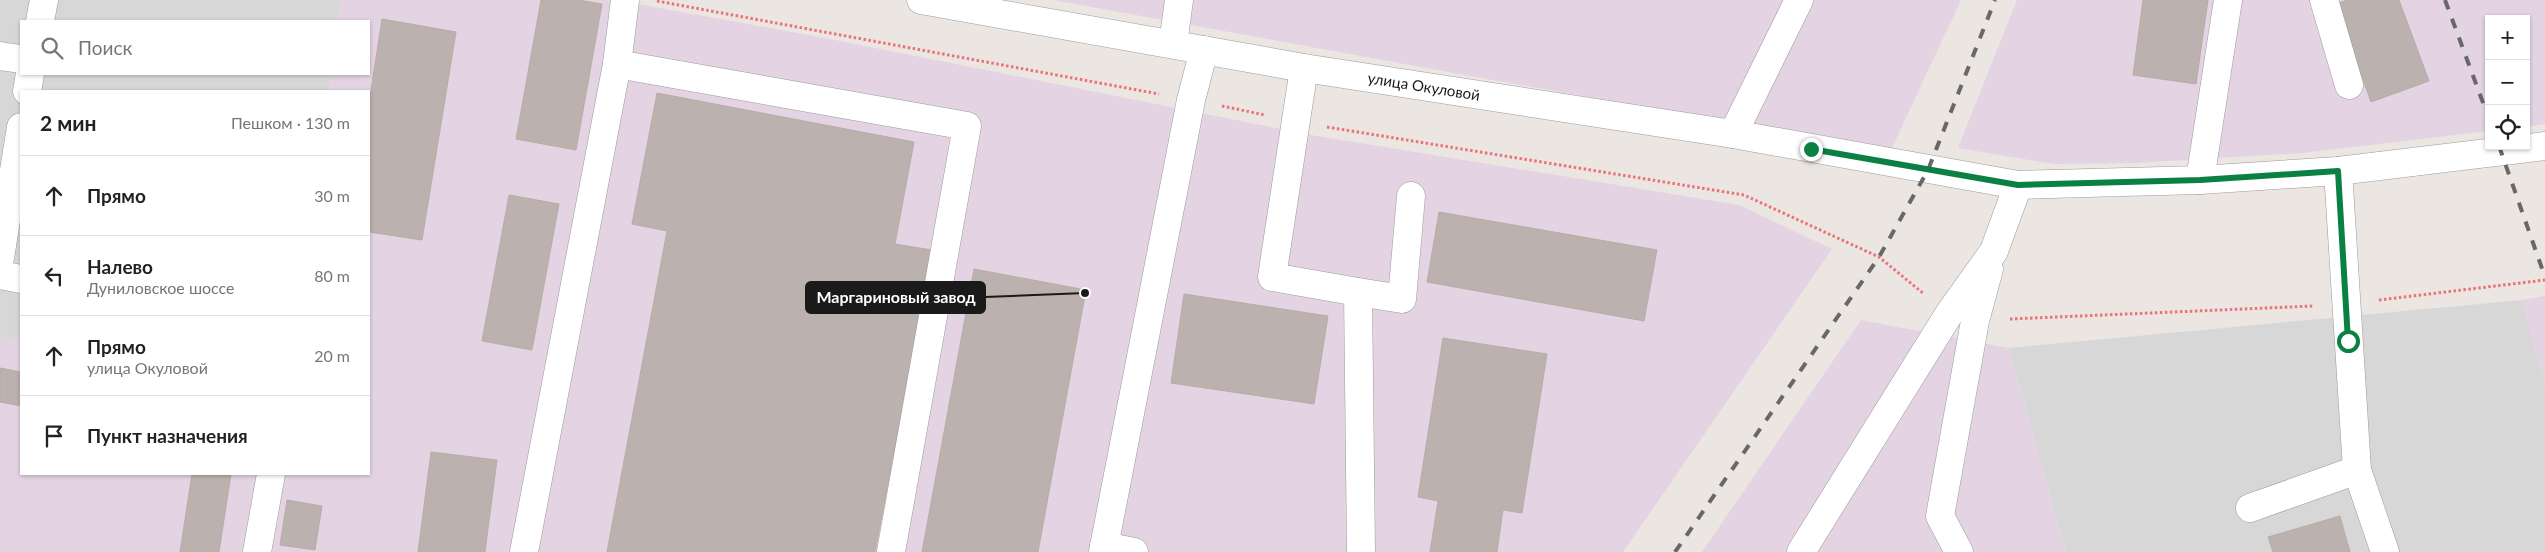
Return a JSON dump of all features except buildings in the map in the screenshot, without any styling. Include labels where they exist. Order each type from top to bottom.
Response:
[{"type":"street","points":[[40,20],[44,0]]},
{"type":"street","points":[[524,552],[617,64],[626,0]]},
{"type":"street","name":"улица Окуловой","points":[[920,0],[1304,68],[1733,134],[2018,185],[2200,180],[2338,171],[2545,146]]},
{"type":"street","points":[[1173,44],[1179,0]]},
{"type":"street","points":[[1733,134],[1799,0]]},
{"type":"street","points":[[2200,180],[2228,0]]},
{"type":"street","points":[[2324,0],[2349,85]]},
{"type":"street","points":[[1134,552],[1103,549],[1191,100],[1204,50]]},
{"type":"street","points":[[0,56],[20,59]]},
{"type":"street","points":[[617,64],[966,126],[891,552]]},
{"type":"street","points":[[1304,68],[1272,277],[1402,299],[1411,196]]},
{"type":"street","points":[[27,90],[30,75]]},
{"type":"street","points":[[0,258],[20,133]]},
{"type":"street","points":[[2338,171],[2357,470],[2385,552]]},
{"type":"street","points":[[1959,552],[1940,516],[1974,320],[1994,251],[2018,185]]},
{"type":"street","points":[[1801,552],[1949,314],[1994,251]]},
{"type":"street","points":[[0,275],[20,279]]},
{"type":"street","points":[[1358,292],[1361,552]]},
{"type":"street","points":[[2250,508],[2357,470]]},
{"type":"street","points":[[257,552],[271,475]]},
{"type":"path","points":[[654,0],[1295,121],[1744,195],[1879,257],[1949,314]]},
{"type":"path","points":[[1974,320],[2347,304],[2545,280]]},
{"type":"shaded area","points":[[0,0],[341,0],[338,20],[20,20],[20,75],[331,75],[329,90],[20,90],[20,341],[0,337]]},
{"type":"shaded area","points":[[341,0],[616,0],[830,39],[1311,135],[1739,205],[1832,249],[1623,552],[0,552],[0,337],[20,341],[20,475],[370,475],[370,90],[329,90],[331,75],[370,75],[370,20],[338,20]]},
{"type":"shaded area","points":[[1053,0],[1961,0],[1890,152]]},
{"type":"shaded area","points":[[2017,0],[2545,0],[2545,124],[2530,126],[2530,15],[2485,15],[2485,131],[2302,153],[2135,163],[2054,164],[1958,148]]},
{"type":"shaded area","points":[[2545,296],[2545,385],[2522,300]]},
{"type":"shaded area","points":[[2522,300],[2545,385],[2545,552],[2066,552],[2009,348]]},
{"type":"shaded area","points":[[1861,320],[2009,348],[2066,552],[1702,552]]},
{"type":"railway","points":[[1675,552],[1879,257],[1928,170],[1995,0]]},
{"type":"railway","points":[[2445,0],[2485,108]]},
{"type":"railway","points":[[2500,150],[2545,277]]},
{"type":"place","name":"Маргариновый завод","points":[[1085,293]]},
{"type":"route","points":[[1811,149],[2018,185],[2200,180],[2338,171],[2348,341]]}]
